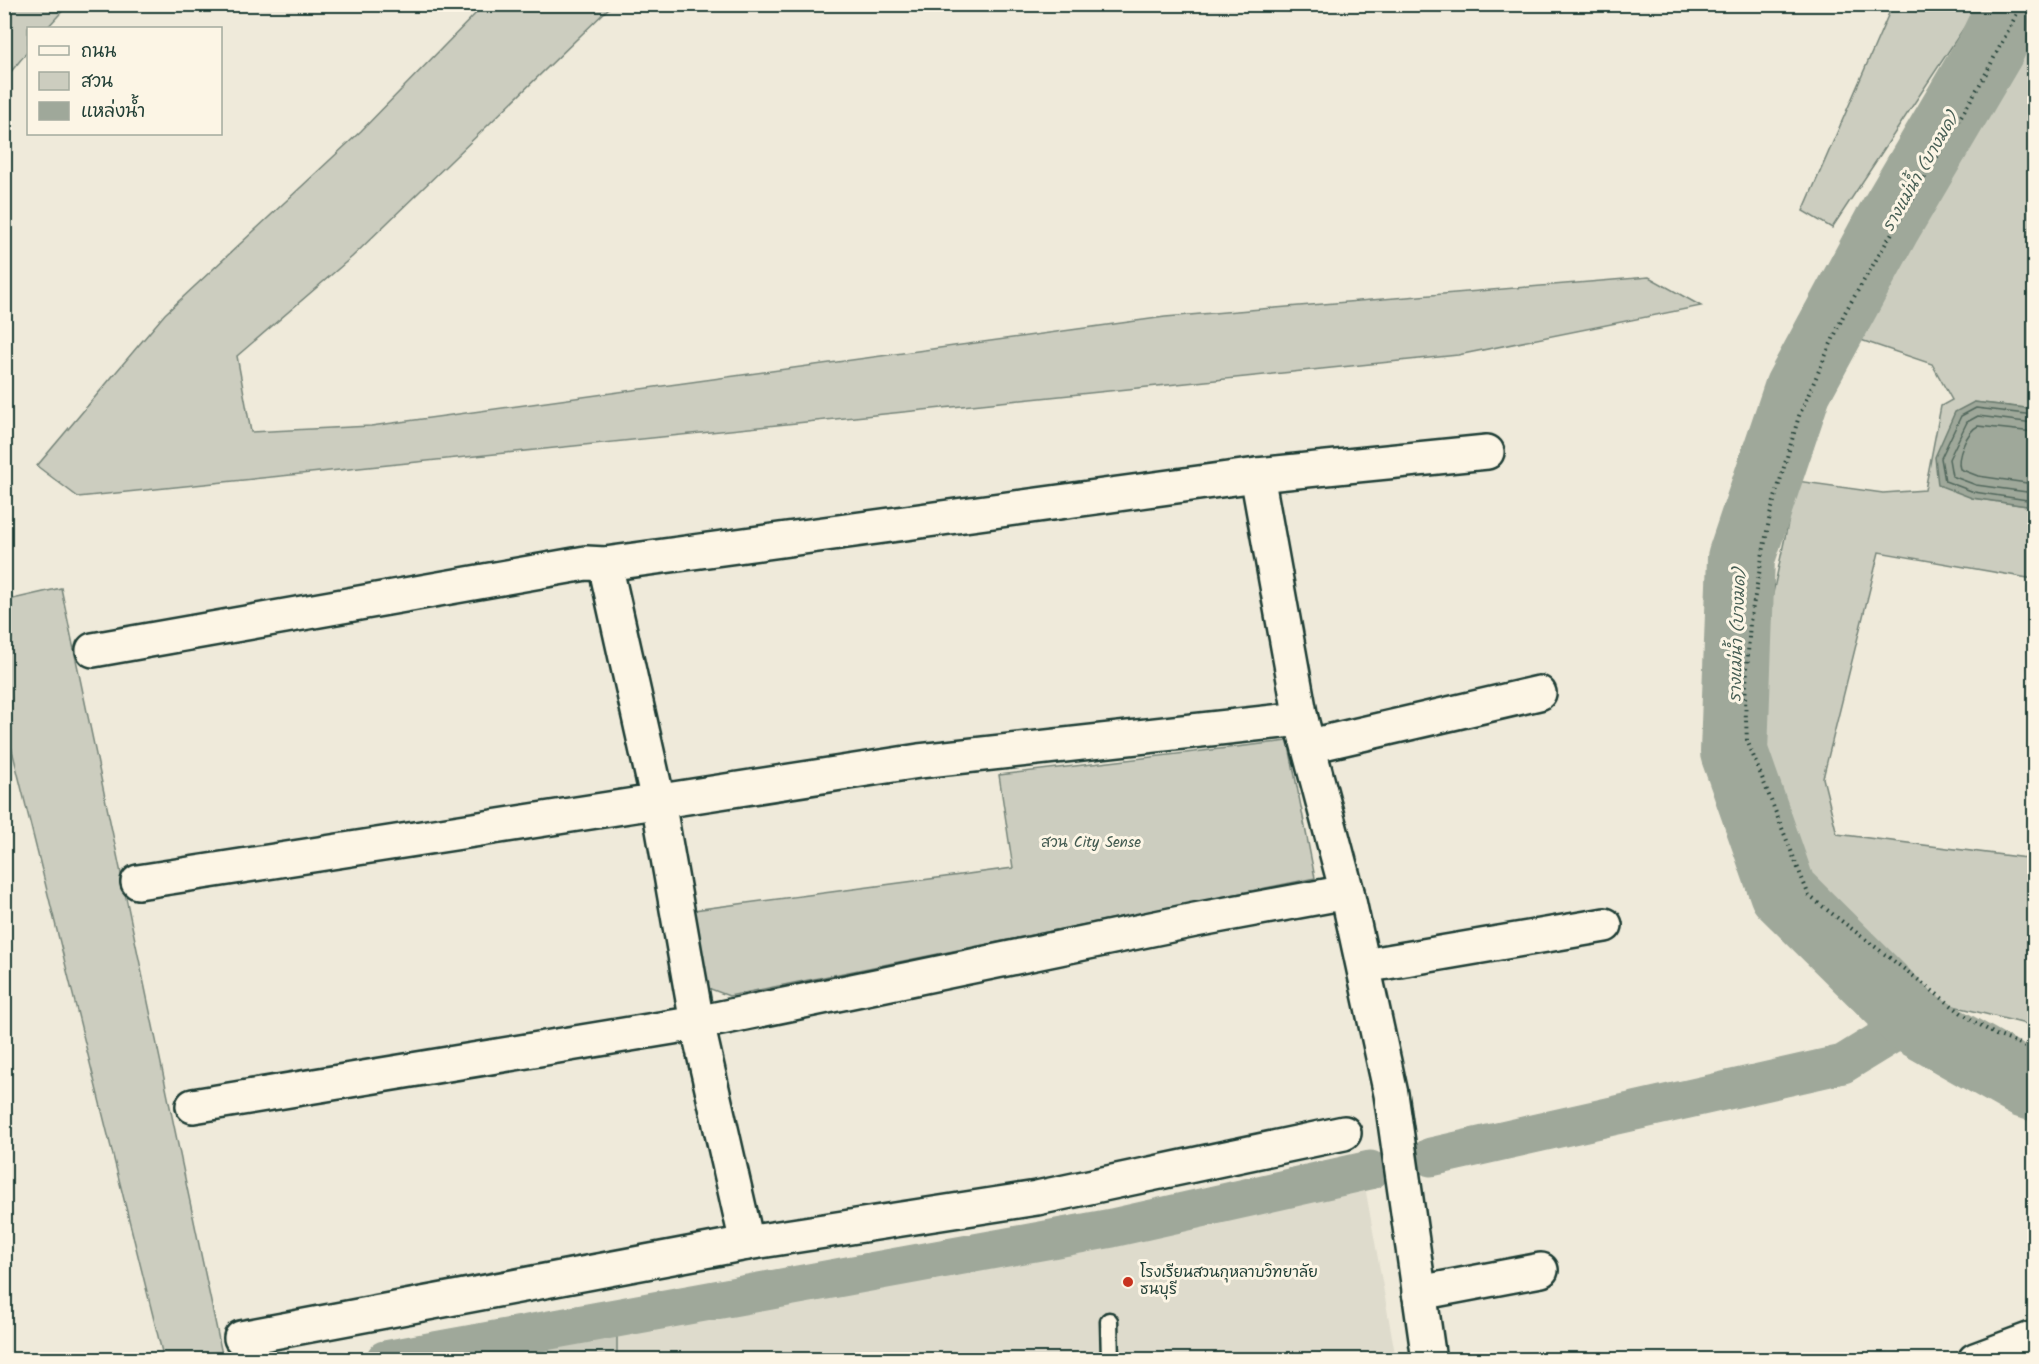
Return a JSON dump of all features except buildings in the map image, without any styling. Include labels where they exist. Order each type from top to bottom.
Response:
[{"type":"street","points":[[93,650],[586,563],[605,564],[1257,475],[1487,452]]},
{"type":"street","points":[[1257,475],[1306,732],[1347,892],[1391,1094],[1428,1359]]},
{"type":"street","points":[[605,564],[658,801],[697,1023],[747,1243]]},
{"type":"street","points":[[138,882],[919,761],[1306,732],[1539,693]]},
{"type":"street","points":[[193,1106],[697,1023],[1195,920],[1347,892]]},
{"type":"street","points":[[1364,966],[1605,925]]},
{"type":"street","points":[[241,1338],[747,1243],[1037,1198],[1344,1133]]},
{"type":"street","points":[[1419,1293],[1541,1270]]},
{"type":"street","points":[[1975,1359],[2034,1338]]},
{"type":"lane","points":[[1109,1321],[1110,1359]]},
{"type":"path","points":[[2022,4],[1983,79],[1844,314],[1799,416],[1770,515],[1750,622],[1745,699],[1747,740],[1809,896],[1964,1015],[1996,1035],[2034,1049]]},
{"type":"shaded area","name":"โรงเรียนสวนกุหลาบวิทยาลัย ธนบุรี","points":[[1364,1181],[1396,1359],[617,1360],[617,1324],[1163,1235]]},
{"type":"green space","points":[[5,4],[68,5],[48,27],[27,27],[27,52],[5,79]]},
{"type":"green space","points":[[1893,4],[1979,5],[1832,228],[1803,211]]},
{"type":"green space","points":[[484,5],[612,5],[352,257],[237,356],[251,432],[371,426],[1165,317],[1649,277],[1701,306],[1458,355],[78,497],[37,466],[165,314],[361,131]]},
{"type":"green space","points":[[2034,22],[2034,409],[1974,402],[1972,498],[2034,507],[2034,579],[1879,552],[1823,778],[1837,834],[2034,859],[2034,1026],[1901,993],[1829,926],[1766,766],[1769,612],[1797,481],[1883,493],[1925,490],[1941,406],[1952,400],[1932,364],[1852,337],[1964,138],[2002,83]]},
{"type":"green space","points":[[61,588],[223,1359],[155,1359],[163,1356],[5,722],[4,601]]},
{"type":"green space","name":"สวน City Sense","points":[[1288,741],[1315,878],[729,996],[708,988],[694,910],[1013,868],[999,775]]},
{"type":"green space","points":[[617,1324],[617,1359],[317,1359]]},
{"type":"water","points":[[1974,402],[2034,409],[2034,507],[1972,498],[1938,485],[1935,457],[1955,412]]},
{"type":"waterway","name":"รางแม่น้ำ (บางมด)","points":[[2012,4],[1991,48],[1887,225],[1798,389],[1741,558],[1734,752],[1783,892],[1913,1021],[2026,1085],[2034,1087]]},
{"type":"waterway","points":[[1431,1157],[1843,1064],[1913,1021]]},
{"type":"waterway","points":[[385,1360],[1112,1228],[1370,1170]]},
{"type":"place","name":"โรงเรียนสวนกุหลาบวิทยาลัย ธนบุรี","points":[[1128,1282]]}]
